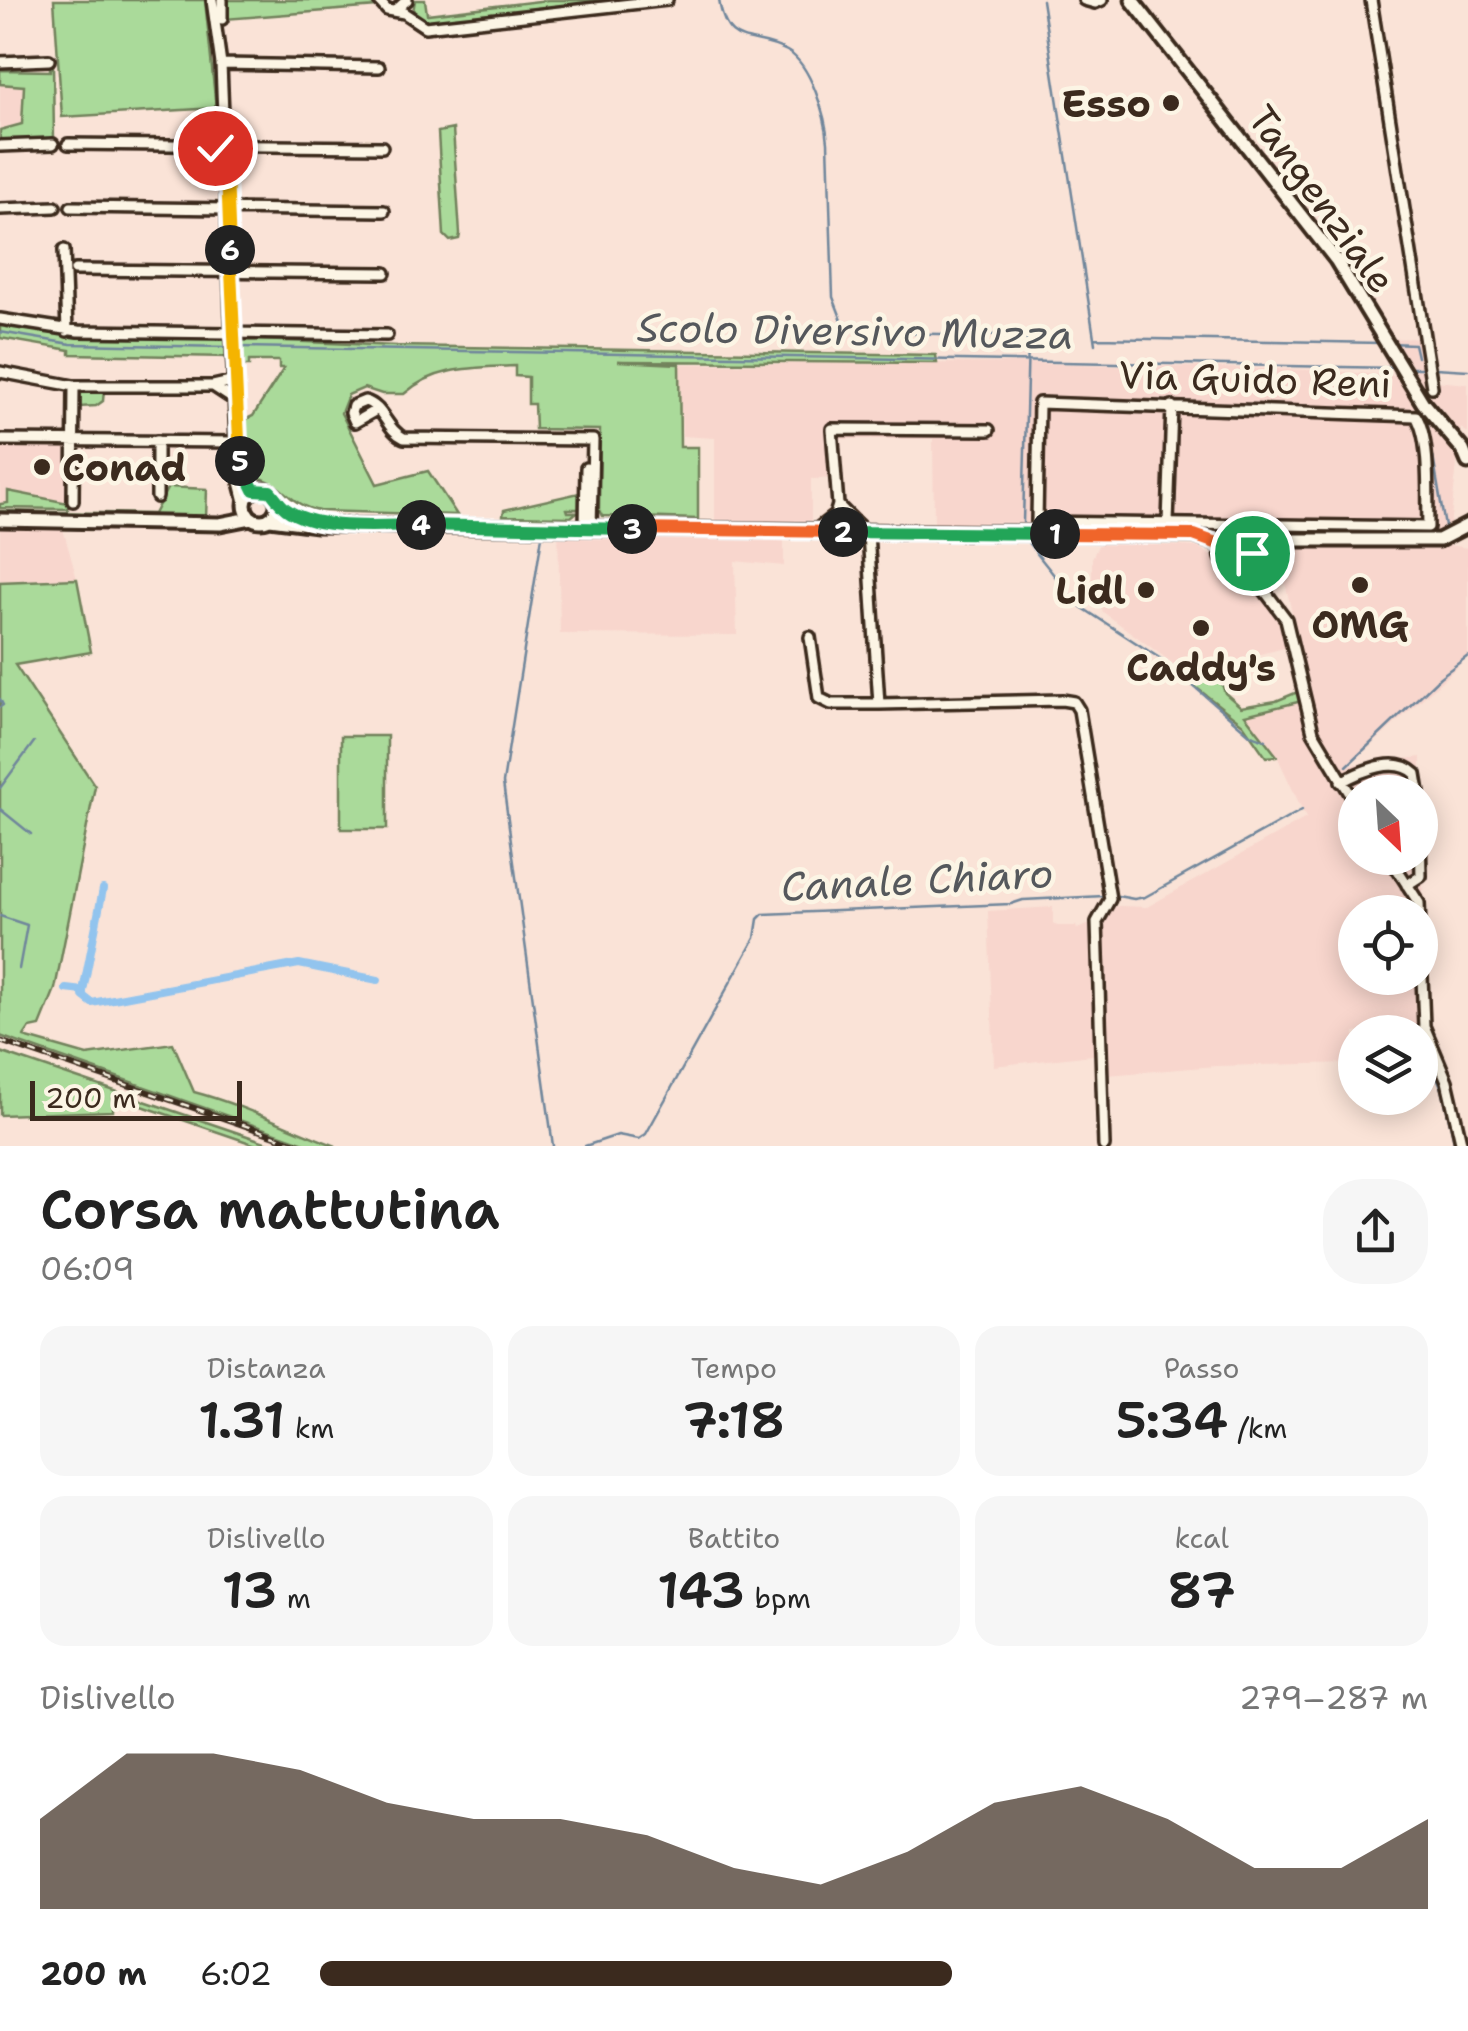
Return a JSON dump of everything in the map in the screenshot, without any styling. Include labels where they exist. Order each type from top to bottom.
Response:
[{"type":"main road","name":"Tangenziale","points":[[1132,0],[1336,260],[1406,377],[1468,462]]},
{"type":"main road","name":"Tangenziale","points":[[1454,439],[1468,448]]},
{"type":"main road","points":[[0,520],[212,522],[247,509],[254,490],[265,489],[295,514],[331,524]]},
{"type":"main road","points":[[270,519],[276,511],[276,499]]},
{"type":"main road","points":[[247,509],[260,522],[270,519],[309,525],[1194,535],[1224,546]]},
{"type":"main road","points":[[1290,540],[1264,548],[1236,568],[1222,556],[1224,546],[1243,535],[1290,540],[1448,538],[1467,524]]},
{"type":"main road","points":[[1243,535],[1249,562]]},
{"type":"street","points":[[212,0],[222,64],[238,478],[247,509]]},
{"type":"street","points":[[220,47],[222,0]]},
{"type":"street","points":[[378,0],[387,10],[396,10],[425,28],[667,0]]},
{"type":"street","points":[[396,10],[407,0],[414,19]]},
{"type":"street","points":[[1084,0],[1102,0]]},
{"type":"street","points":[[1371,0],[1430,383]]},
{"type":"street","points":[[0,62],[49,60]]},
{"type":"street","points":[[222,64],[378,67]]},
{"type":"street","points":[[0,146],[53,144]]},
{"type":"street","points":[[68,144],[382,146]]},
{"type":"street","points":[[0,209],[54,207]]},
{"type":"street","points":[[71,207],[384,211]]},
{"type":"street","points":[[64,250],[67,330]]},
{"type":"street","points":[[74,270],[385,273]]},
{"type":"street","points":[[0,319],[67,330],[388,335]]},
{"type":"street","points":[[0,372],[74,386],[236,391]]},
{"type":"street","points":[[73,502],[74,386]]},
{"type":"street","points":[[217,389],[236,391]]},
{"type":"street","name":"Via Guido Reni","points":[[1168,523],[1037,522],[1039,403],[1410,414],[1420,422],[1428,527],[1243,535]]},
{"type":"street","points":[[1172,406],[1168,523],[1243,535]]},
{"type":"street","points":[[378,410],[393,432],[404,438],[590,440],[588,528]]},
{"type":"street","points":[[838,532],[832,429],[989,430]]},
{"type":"street","points":[[0,440],[237,442]]},
{"type":"street","points":[[157,441],[157,497]]},
{"type":"street","points":[[238,455],[254,490]]},
{"type":"street","points":[[814,532],[838,511]]},
{"type":"street","points":[[838,511],[867,533],[879,704]]},
{"type":"street","points":[[1249,562],[1288,622],[1313,732],[1338,775]]},
{"type":"street","points":[[810,636],[819,698],[831,704],[1074,702],[1081,714],[1110,896],[1097,922],[1104,1146]]},
{"type":"street","points":[[1355,775],[1402,765],[1416,775]]},
{"type":"street","points":[[1401,875],[1420,909],[1424,1026],[1447,1081],[1462,1146]]},
{"type":"street","points":[[1408,885],[1421,875]]},
{"type":"shaded area","points":[[0,84],[24,85],[22,124],[0,130]]},
{"type":"shaded area","points":[[1425,338],[1435,381],[1468,384],[1468,433],[1461,428],[1448,545],[1468,548],[1468,657],[1350,765],[1421,757],[1421,775],[1338,775],[1338,875],[1423,875],[1423,895],[1338,895],[1338,995],[1423,995],[1422,1015],[1338,1015],[1338,1063],[1216,1066],[1107,1075],[1102,924],[1110,909],[1147,907],[1306,818],[1277,756],[1244,715],[1312,699],[1273,531],[1207,534],[934,529],[933,439],[839,439],[840,478],[811,479],[811,536],[784,538],[784,566],[735,561],[737,635],[560,634],[558,521],[715,525],[715,438],[682,436],[679,364],[1028,363],[1316,370],[1395,376],[1377,339]]},
{"type":"shaded area","points":[[0,445],[69,445],[68,503],[9,491],[8,504],[0,504]]},
{"type":"shaded area","points":[[0,525],[63,529],[77,579],[0,582]]},
{"type":"shaded area","points":[[1100,542],[1199,547],[1275,610],[1288,647],[1186,673],[1103,612],[1092,584],[1092,558]]},
{"type":"shaded area","points":[[1053,907],[1053,923],[1057,926],[1077,929],[1093,923],[1102,1054],[994,1066],[988,911]]},
{"type":"green space","points":[[54,0],[205,0],[216,108],[62,117]]},
{"type":"green space","points":[[227,0],[374,0],[376,7],[225,19]]},
{"type":"green space","points":[[415,0],[425,0],[427,14],[548,0],[646,0],[429,24],[413,12]]},
{"type":"green space","points":[[50,64],[54,141],[0,143],[0,130],[22,124],[24,86],[0,84],[0,70],[50,71]]},
{"type":"green space","points":[[453,129],[460,234],[459,239],[450,241],[444,235],[438,132]]},
{"type":"green space","points":[[0,321],[69,336],[226,336],[229,357],[70,354],[70,350],[0,338]]},
{"type":"green space","points":[[240,339],[397,346],[936,355],[937,363],[618,361],[679,364],[680,447],[698,447],[698,519],[602,516],[600,430],[535,429],[534,404],[528,404],[528,377],[515,376],[515,366],[442,373],[404,394],[382,394],[364,388],[348,395],[341,413],[377,484],[428,471],[457,515],[319,511],[253,476],[245,457],[244,420],[253,416],[284,368],[279,368],[279,361],[249,361],[249,366],[244,366]]},
{"type":"green space","points":[[79,390],[104,390],[103,401],[96,406],[79,407]]},
{"type":"green space","points":[[168,487],[207,489],[206,518],[0,516],[0,511],[154,514]]},
{"type":"green space","points":[[8,491],[68,503],[68,509],[0,508],[0,504],[8,503]]},
{"type":"green space","points":[[579,493],[579,509],[567,509],[577,512],[571,517],[503,516],[504,510]]},
{"type":"green space","points":[[77,579],[91,652],[15,665],[95,786],[55,989],[40,1026],[30,1028],[24,1037],[87,1055],[173,1043],[194,1092],[336,1146],[313,1146],[0,1036],[0,582]]},
{"type":"green space","points":[[1215,663],[1225,693],[1241,707],[1276,701],[1300,691],[1302,701],[1245,715],[1277,756],[1266,757],[1243,724],[1189,682],[1186,673]]},
{"type":"green space","points":[[341,736],[387,736],[387,829],[341,829]]},
{"type":"green space","points":[[0,1052],[277,1146],[259,1146],[113,1096],[113,1111],[0,1115]]},
{"type":"waterway","points":[[719,0],[728,27],[735,34],[787,51],[803,67],[816,92],[828,142],[833,297],[843,323],[865,333],[1020,335],[1028,341],[1023,522]]},
{"type":"waterway","name":"Canale Chiaro","points":[[1042,0],[1095,344]]},
{"type":"waterway","name":"Scolo Diversivo Muzza","points":[[0,332],[71,344],[227,347]]},
{"type":"waterway","name":"Canale Chiaro","points":[[1095,338],[1382,343]]},
{"type":"waterway","name":"Canale Chiaro","points":[[1390,343],[1414,344],[1417,357]]},
{"type":"waterway","name":"Scolo Diversivo Muzza","points":[[241,347],[1397,368]]},
{"type":"waterway","name":"Scolo Diversivo Muzza","points":[[1410,368],[1427,368]]},
{"type":"waterway","name":"Scolo Diversivo Muzza","points":[[1435,368],[1468,370]]},
{"type":"waterway","name":"Canale Chiaro","points":[[1427,421],[1445,527]]},
{"type":"waterway","points":[[542,536],[503,783],[553,1146]]},
{"type":"waterway","points":[[1026,540],[1078,605],[1164,661],[1251,735],[1266,740]]},
{"type":"waterway","name":"Canale Chiaro","points":[[1347,766],[1440,677],[1468,656]]},
{"type":"waterway","points":[[0,699],[0,707]]},
{"type":"waterway","points":[[0,788],[34,742]]},
{"type":"waterway","points":[[0,809],[31,834]]},
{"type":"waterway","name":"Canale Chiaro","points":[[1112,895],[1145,897],[1302,810]]},
{"type":"waterway","points":[[83,991],[103,889]]},
{"type":"waterway","name":"Canale Chiaro","points":[[585,1146],[618,1135],[639,1139],[646,1134],[755,938],[758,919],[763,914],[1011,904],[1104,896]]},
{"type":"waterway","points":[[0,916],[27,925],[19,969]]},
{"type":"waterway","points":[[66,989],[83,991],[92,1003],[299,964],[378,980]]},
{"type":"waterway","points":[[1438,1079],[1455,1146]]},
{"type":"railway","points":[[0,1041],[304,1146]]},
{"type":"place","name":"Esso","points":[[1171,103]]},
{"type":"place","name":"Conad","points":[[42,467]]},
{"type":"place","name":"OMG","points":[[1360,585]]},
{"type":"place","name":"Lidl","points":[[1146,590]]},
{"type":"place","name":"Caddy's","points":[[1201,628]]},
{"type":"route","points":[[215,148],[226,148],[238,455],[254,490],[270,491],[295,514],[331,524],[1194,535],[1224,546],[1231,539],[1241,538],[1252,553]]}]
